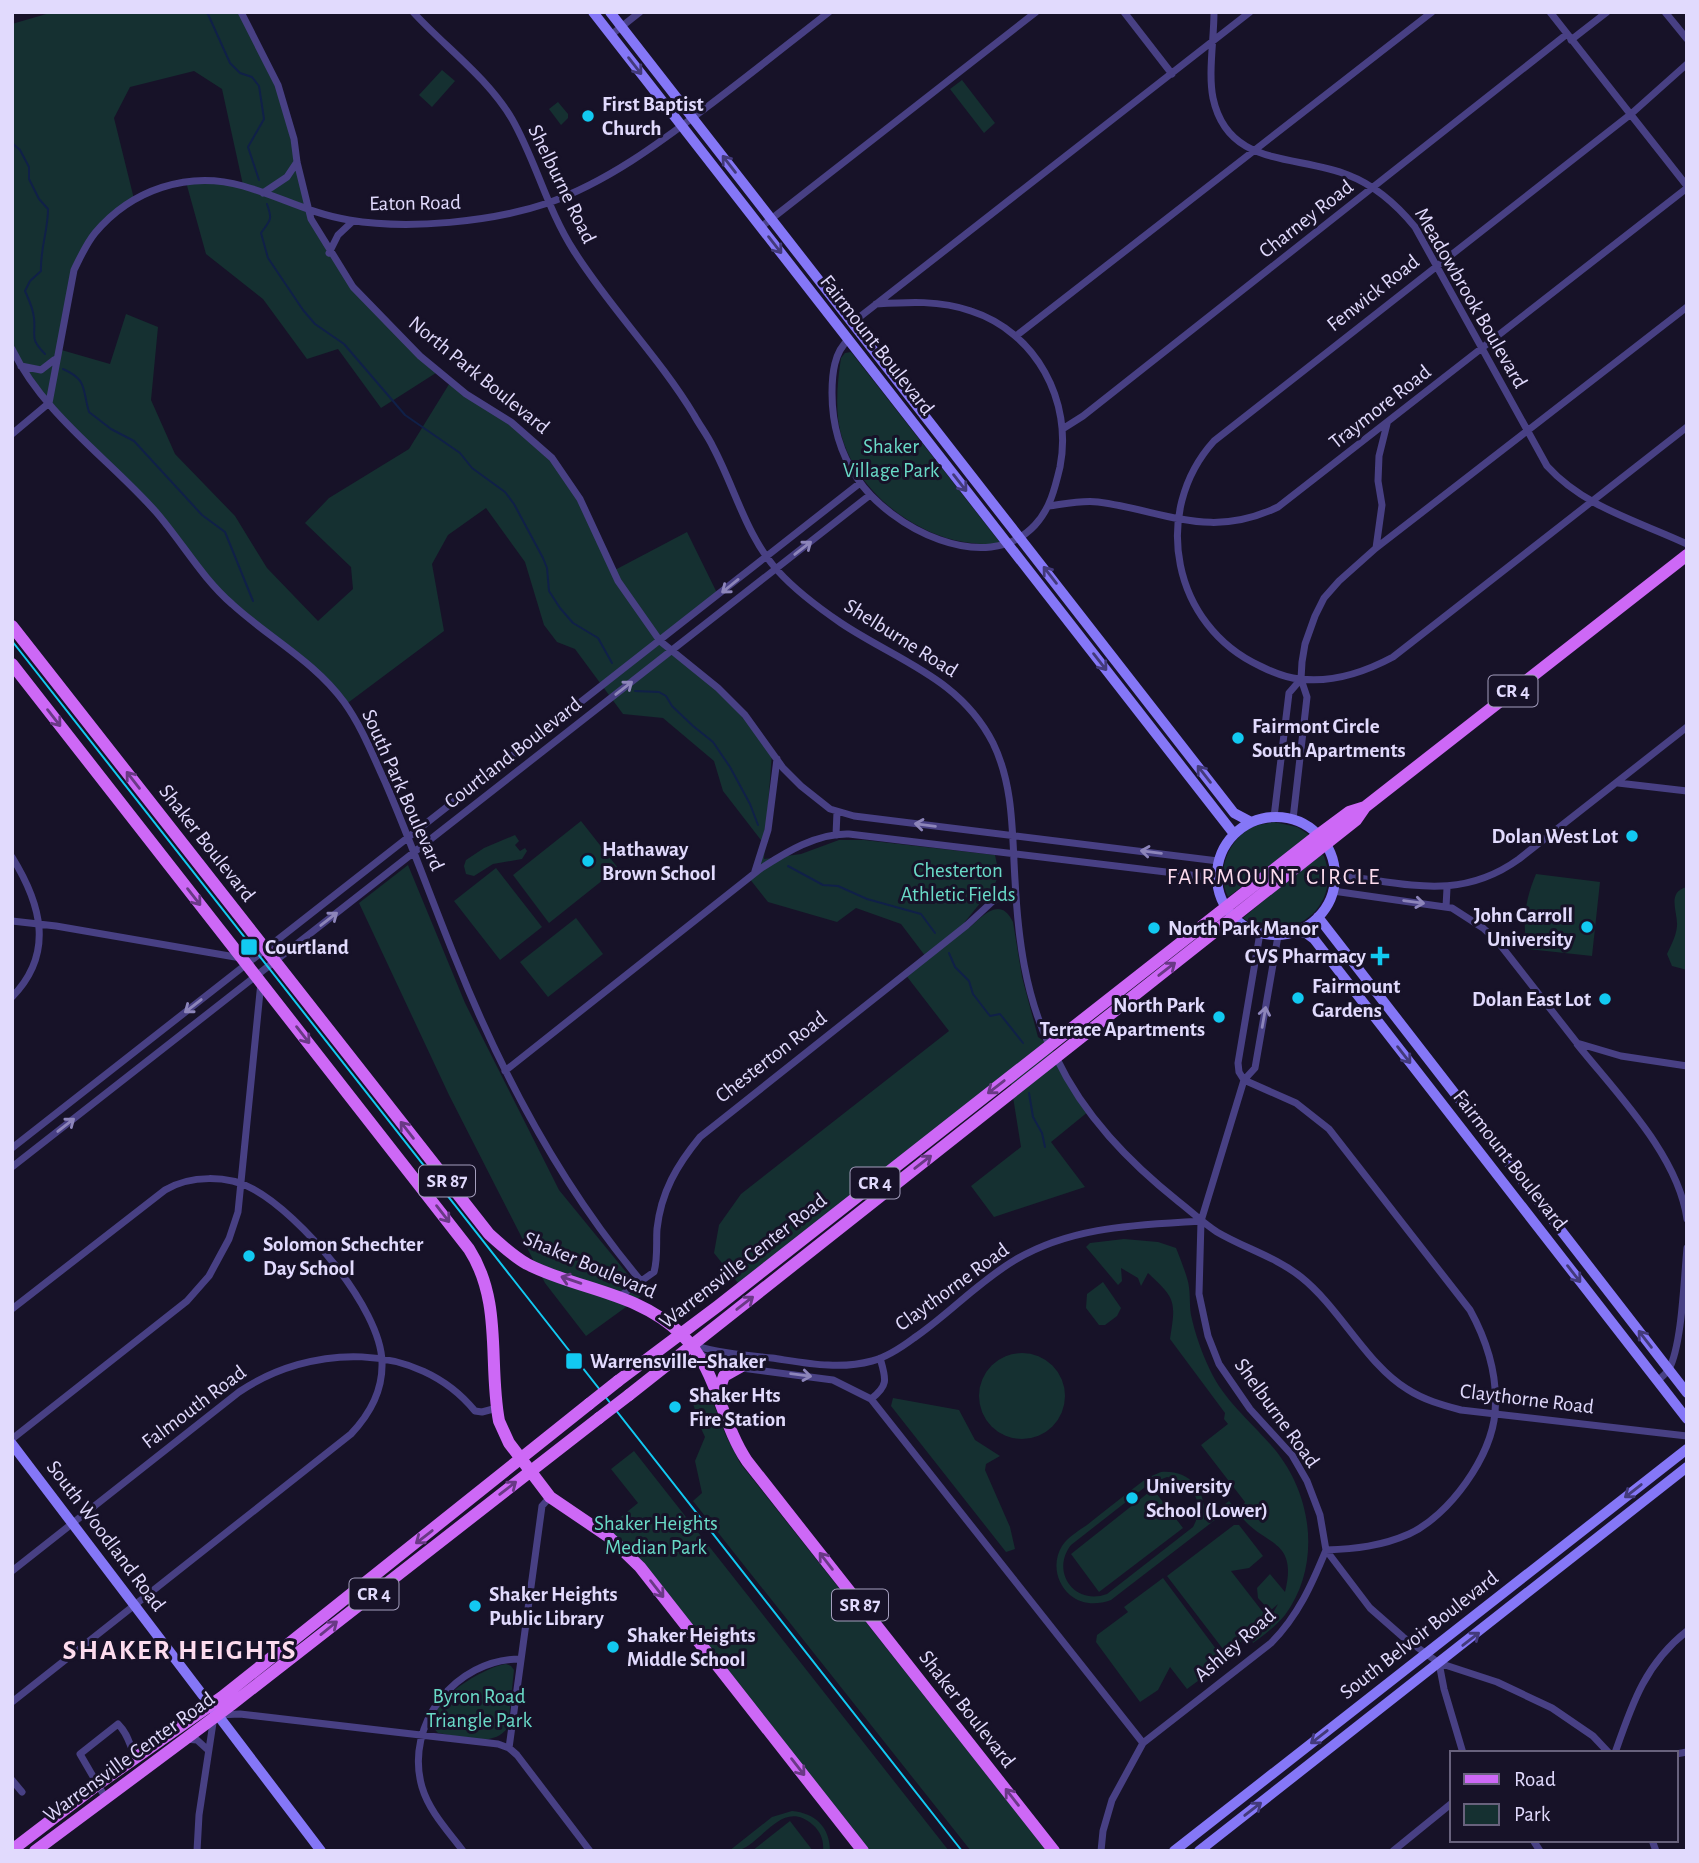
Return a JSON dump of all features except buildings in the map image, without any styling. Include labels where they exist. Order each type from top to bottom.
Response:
[{"type":"main road","name":"Fairmount Boulevard","points":[[610,12],[1234,813],[1251,822]]},
{"type":"main road","name":"Fairmount Boulevard","points":[[594,13],[1234,834]]},
{"type":"main road","name":"Warrensville Center Road","points":[[34,1851],[185,1739],[214,1710],[618,1381],[1053,1051],[1322,840],[1356,820],[1365,807],[1687,555]]},
{"type":"main road","name":"Shaker Boulevard","points":[[12,626],[481,1225],[516,1257],[537,1268],[645,1307],[682,1334],[718,1393],[733,1435],[747,1461],[1054,1851]]},
{"type":"main road","name":"Shaker Boulevard","points":[[12,664],[474,1256],[485,1279],[491,1306],[497,1408],[504,1436],[521,1461],[550,1497],[600,1530],[633,1560],[863,1851]]},
{"type":"main road","points":[[1274,817],[1293,819],[1308,827],[1322,840],[1332,858],[1335,875],[1333,891],[1318,917],[1297,931],[1278,936],[1260,933],[1241,925],[1229,913],[1219,896],[1216,878],[1223,848],[1234,834],[1251,822],[1274,817]]},
{"type":"main road","name":"Fairmount Boulevard","points":[[1318,917],[1687,1393]]},
{"type":"main road","name":"Fairmount Boulevard","points":[[1297,931],[1308,934],[1316,941],[1687,1419]]},
{"type":"main road","name":"Warrensville Center Road","points":[[12,1850],[97,1785],[214,1710],[530,1472],[1053,1051]]},
{"type":"main road","points":[[718,1393],[724,1376],[740,1367]]},
{"type":"main road","name":"South Woodland Road","points":[[12,1442],[321,1851]]},
{"type":"main road","name":"South Belvoir Boulevard","points":[[1174,1851],[1687,1449]]},
{"type":"main road","name":"South Belvoir Boulevard","points":[[1199,1851],[1687,1467]]},
{"type":"street","name":"North Park Boulevard","points":[[241,12],[278,85],[294,139],[307,211],[314,228],[352,287],[420,356],[467,394],[512,422],[552,458],[580,499],[618,581],[660,641],[718,688],[750,722],[776,759],[801,786],[837,813],[863,818],[1218,861]]},
{"type":"street","name":"Shelburne Road","points":[[412,12],[501,103],[524,142],[548,203],[572,248],[595,283],[681,393],[714,448],[743,516],[776,569],[799,592],[841,623],[940,681],[968,706],[989,736],[1001,763],[1009,797],[1015,891],[1027,980],[1053,1051],[1081,1100],[1115,1144],[1141,1171],[1201,1221],[1199,1294],[1208,1336],[1219,1364],[1237,1392],[1292,1455],[1307,1481],[1320,1515],[1326,1550],[1370,1608],[1426,1654],[1439,1663],[1497,1682],[1552,1708],[1593,1736],[1607,1751]]},
{"type":"street","points":[[611,35],[640,12]]},
{"type":"street","name":"Eaton Road","points":[[48,404],[74,270],[93,235],[120,208],[155,189],[179,182],[221,182],[243,186],[307,211],[353,221],[429,224],[497,216],[548,203],[582,189],[635,160],[829,12]]},
{"type":"street","points":[[761,227],[1036,12]]},
{"type":"street","points":[[1124,12],[1172,74]]},
{"type":"street","name":"Meadowbrook Boulevard","points":[[1214,12],[1211,86],[1219,119],[1230,135],[1254,151],[1350,176],[1373,188],[1404,213],[1437,265],[1541,457],[1555,474],[1591,502],[1687,544]]},
{"type":"street","points":[[852,323],[1250,12]]},
{"type":"street","points":[[1016,336],[1432,12]]},
{"type":"street","points":[[1550,12],[1687,188]]},
{"type":"street","name":"Charney Road","points":[[1064,428],[1569,37],[1607,12]]},
{"type":"street","points":[[1665,12],[1687,39]]},
{"type":"street","name":"Fenwick Road","points":[[1301,680],[1265,669],[1222,642],[1190,598],[1181,574],[1177,546],[1178,519],[1182,496],[1199,460],[1214,441],[1631,114],[1687,64]]},
{"type":"street","points":[[262,193],[287,177],[297,162]]},
{"type":"street","name":"Traymore Road","points":[[1049,506],[1097,502],[1204,523],[1243,521],[1271,511],[1297,495],[1687,188]]},
{"type":"street","points":[[330,253],[338,235],[353,221]]},
{"type":"street","points":[[849,339],[839,349],[835,361],[833,411],[840,444],[860,483],[870,495],[897,519],[934,538],[967,546],[1008,543],[1037,524],[1049,506],[1062,457],[1064,428],[1047,376],[1034,357],[1016,336],[985,316],[956,306],[915,302],[876,304]]},
{"type":"street","points":[[1293,819],[1307,697],[1301,680],[1305,644],[1324,598],[1377,548],[1687,307]]},
{"type":"street","name":"South Park Boulevard","points":[[12,349],[48,404],[157,513],[213,586],[233,606],[307,662],[344,702],[360,729],[409,837],[456,960],[505,1071],[568,1185],[641,1281]]},
{"type":"street","points":[[21,366],[41,370],[56,357]]},
{"type":"street","points":[[12,434],[48,404]]},
{"type":"street","points":[[1377,548],[1382,505],[1378,481],[1379,456],[1387,424]]},
{"type":"street","points":[[1274,817],[1289,693],[1301,680],[1352,675],[1393,657],[1687,427]]},
{"type":"street","name":"Courtland Boulevard","points":[[12,1148],[217,988],[244,961],[266,949],[860,483]]},
{"type":"street","name":"Courtland Boulevard","points":[[12,1167],[226,999],[258,978],[275,960],[870,495]]},
{"type":"street","points":[[1335,875],[1447,888],[1478,881],[1506,868],[1687,727]]},
{"type":"street","points":[[523,748],[532,760]]},
{"type":"street","points":[[755,873],[768,830],[776,759]]},
{"type":"street","points":[[1618,783],[1687,791]]},
{"type":"street","points":[[836,835],[837,813]]},
{"type":"street","points":[[505,1071],[755,873],[795,849],[836,835],[1216,878]]},
{"type":"street","points":[[12,857],[34,897],[40,924],[32,971],[12,997]]},
{"type":"street","points":[[1447,888],[1447,907]]},
{"type":"street","name":"Chesterton Road","points":[[620,1296],[654,1272],[659,1211],[668,1184],[680,1161],[700,1137],[967,925],[993,901],[1015,891]]},
{"type":"street","points":[[1333,891],[1454,909],[1498,942],[1667,1160],[1678,1183],[1687,1219]]},
{"type":"street","points":[[12,921],[244,961]]},
{"type":"street","points":[[1260,933],[1238,1063],[1239,1072],[1244,1080],[1296,1103],[1329,1129],[1470,1310],[1482,1332],[1491,1362],[1495,1413],[1484,1452],[1449,1506],[1411,1534],[1360,1549],[1326,1550]]},
{"type":"street","points":[[1201,1221],[1244,1080],[1256,1065],[1278,936]]},
{"type":"street","points":[[12,1442],[194,1294],[209,1276],[234,1228],[238,1212],[258,978]]},
{"type":"street","points":[[217,988],[226,999]]},
{"type":"street","points":[[1577,1043],[1621,1056],[1687,1066]]},
{"type":"street","points":[[37,1129],[46,1140]]},
{"type":"street","points":[[12,1309],[172,1186],[202,1179],[220,1180],[241,1184],[271,1201],[325,1254],[372,1322],[378,1336],[382,1360],[379,1389],[373,1405],[351,1434],[12,1702]]},
{"type":"street","name":"Claythorne Road","points":[[691,1345],[721,1352],[831,1366],[850,1366],[880,1359],[914,1338],[1016,1259],[1050,1243],[1087,1231],[1201,1221],[1300,1276],[1328,1302],[1384,1371],[1405,1389],[1430,1401],[1461,1410],[1687,1436]]},
{"type":"street","points":[[1657,1381],[1669,1369],[1685,1296],[1687,1248]]},
{"type":"street","points":[[691,1345],[714,1363],[838,1381],[871,1399],[1143,1743]]},
{"type":"street","name":"Falmouth Road","points":[[12,1571],[254,1382],[281,1369],[310,1360],[341,1357],[382,1360],[439,1377],[458,1392],[475,1411],[497,1408]]},
{"type":"street","points":[[871,1399],[885,1383],[880,1359]]},
{"type":"street","points":[[509,1748],[542,1506],[550,1497]]},
{"type":"street","name":"Ashley Road","points":[[1101,1851],[1103,1831],[1112,1800],[1143,1743],[1284,1630],[1296,1615],[1326,1550]]},
{"type":"street","points":[[1616,1751],[1641,1684],[1672,1643],[1687,1631]]},
{"type":"street","points":[[463,1851],[437,1817],[424,1792],[419,1766],[422,1736],[437,1703],[461,1679],[485,1665],[520,1659]]},
{"type":"street","points":[[1439,1663],[1461,1751]]},
{"type":"street","points":[[197,1851],[199,1815],[214,1710],[498,1744],[509,1748],[590,1851]]},
{"type":"street","points":[[105,1797],[80,1754],[118,1724],[129,1734],[130,1748],[136,1758]]},
{"type":"street","points":[[185,1739],[197,1740],[208,1750]]},
{"type":"street","points":[[12,1780],[22,1792]]},
{"type":"street","points":[[1393,1851],[1450,1805]]},
{"type":"green space","name":"Chesterton Athletic Fields","points":[[53,12],[250,12],[244,15],[278,85],[307,210],[341,271],[439,371],[381,408],[338,349],[307,359],[263,299],[206,254],[186,182],[243,185],[222,89],[194,71],[130,87],[114,118],[134,199],[120,208],[81,254],[58,349],[110,364],[126,314],[158,327],[151,400],[175,454],[235,516],[267,568],[318,621],[353,589],[351,567],[305,523],[329,498],[409,449],[451,381],[516,426],[551,457],[579,497],[613,571],[687,532],[718,595],[660,641],[718,688],[772,753],[764,859],[801,854],[839,840],[864,840],[995,855],[999,874],[994,886],[964,923],[969,928],[985,914],[997,909],[1008,914],[1013,922],[1022,977],[1038,1037],[1050,1045],[1089,1111],[1051,1142],[1085,1187],[994,1217],[971,1186],[1021,1147],[1010,1078],[742,1288],[714,1253],[719,1225],[741,1194],[949,1031],[905,974],[926,957],[901,924],[856,908],[837,922],[768,902],[749,878],[764,844],[723,791],[714,761],[663,718],[623,714],[575,649],[557,642],[544,625],[525,562],[486,508],[448,535],[432,564],[444,631],[345,705],[327,681],[234,606],[181,543],[62,418],[12,349],[12,24]]},
{"type":"green space","points":[[442,70],[455,81],[432,107],[419,95]]},
{"type":"green space","points":[[962,80],[995,123],[984,133],[950,89]]},
{"type":"green space","points":[[558,102],[568,114],[568,118],[561,125],[549,109]]},
{"type":"green space","name":"Shaker Village Park","points":[[851,352],[1002,545],[960,541],[933,533],[895,511],[863,479],[851,460],[838,418],[841,358],[845,353]]},
{"type":"green space","points":[[581,821],[618,868],[549,923],[513,875]]},
{"type":"green space","points":[[1274,822],[1297,827],[1308,834],[1308,837],[1228,897],[1223,878],[1230,849],[1251,828]]},
{"type":"green space","points":[[515,835],[519,841],[515,845],[520,851],[525,848],[527,851],[522,859],[493,864],[474,876],[466,874],[466,860],[484,848]]},
{"type":"green space","points":[[1320,853],[1324,856],[1328,875],[1326,892],[1319,907],[1308,918],[1294,925],[1278,928],[1260,926],[1243,918]]},
{"type":"green space","points":[[408,865],[465,1003],[559,1190],[644,1294],[586,1336],[545,1283],[449,1095],[359,903]]},
{"type":"green space","points":[[496,868],[542,927],[500,960],[454,901]]},
{"type":"green space","points":[[1536,874],[1600,882],[1592,956],[1528,949],[1526,911]]},
{"type":"green space","points":[[1687,887],[1687,970],[1672,966],[1667,954],[1676,930],[1675,898],[1677,893]]},
{"type":"green space","points":[[576,918],[603,954],[548,997],[520,962]]},
{"type":"green space","points":[[1124,1239],[1158,1242],[1176,1248],[1188,1283],[1191,1315],[1210,1370],[1230,1400],[1284,1462],[1303,1505],[1308,1527],[1308,1550],[1305,1573],[1297,1595],[1285,1615],[1270,1630],[1253,1643],[1251,1637],[1266,1622],[1226,1653],[1167,1576],[1234,1525],[1239,1525],[1263,1556],[1249,1568],[1231,1571],[1269,1620],[1278,1604],[1270,1611],[1258,1598],[1257,1588],[1270,1574],[1285,1592],[1287,1561],[1276,1544],[1257,1532],[1239,1513],[1245,1502],[1201,1445],[1228,1424],[1224,1419],[1225,1413],[1170,1339],[1173,1308],[1169,1295],[1148,1273],[1141,1286],[1138,1278],[1121,1268],[1122,1281],[1118,1285],[1086,1247],[1090,1243]]},
{"type":"green space","points":[[1103,1282],[1121,1308],[1117,1316],[1105,1325],[1099,1325],[1086,1308],[1087,1294]]},
{"type":"green space","points":[[1014,1353],[1030,1353],[1053,1365],[1062,1379],[1065,1396],[1062,1413],[1053,1427],[1030,1439],[1014,1439],[998,1432],[986,1420],[979,1404],[979,1388],[986,1372],[998,1360]]},
{"type":"green space","points":[[702,1389],[711,1397],[740,1463],[1047,1851],[971,1851],[693,1501],[702,1493],[695,1461],[705,1437],[688,1390]]},
{"type":"green space","points":[[893,1398],[959,1410],[975,1440],[1000,1456],[986,1464],[985,1470],[1010,1527],[1015,1549],[1006,1552],[891,1406]]},
{"type":"green space","name":"Shaker Heights Median Park","points":[[634,1451],[949,1851],[863,1851],[646,1575],[602,1532],[638,1503],[611,1469]]},
{"type":"green space","points":[[1161,1472],[1172,1472],[1189,1479],[1195,1484],[1203,1500],[1204,1520],[1229,1501],[1233,1506],[1111,1600],[1090,1603],[1070,1595],[1061,1585],[1057,1572],[1057,1559],[1062,1546],[1073,1534],[1147,1478]],"holes":[[[1167,1477],[1176,1479],[1195,1495],[1198,1510],[1193,1527],[1107,1594],[1095,1596],[1076,1591],[1069,1584],[1063,1566],[1071,1545],[1149,1484]]]},
{"type":"green space","points":[[1153,1489],[1183,1528],[1099,1592],[1071,1554]]},
{"type":"green space","points":[[1163,1578],[1225,1661],[1187,1689],[1170,1667],[1158,1690],[1140,1702],[1096,1642],[1097,1635],[1128,1612],[1124,1607]]},
{"type":"green space","name":"Byron Road Triangle Park","points":[[506,1664],[514,1670],[508,1727],[502,1734],[494,1738],[476,1739],[438,1733],[433,1723],[435,1712],[443,1701],[468,1680]]},
{"type":"green space","points":[[792,1811],[808,1815],[820,1823],[827,1835],[830,1851],[823,1851],[821,1837],[813,1825],[802,1818],[792,1816],[774,1824],[749,1845],[729,1851],[772,1817]]},
{"type":"green space","points":[[790,1821],[813,1851],[752,1851]]},
{"type":"waterway","points":[[207,12],[230,63],[240,73],[252,77],[259,86],[264,119],[248,147],[259,180]]},
{"type":"waterway","points":[[12,143],[20,150],[29,167],[29,179],[39,199],[48,209],[41,271],[30,281],[25,291],[31,304],[35,341],[45,354]]},
{"type":"waterway","points":[[267,204],[270,220],[261,233],[268,258],[303,310],[315,324],[344,344],[405,415],[460,453],[472,468],[505,492],[543,558],[547,568],[549,591],[573,623],[598,638],[612,663]]},
{"type":"waterway","points":[[63,369],[80,381],[89,412],[111,429],[134,441],[202,515],[225,532],[253,601]]},
{"type":"waterway","points":[[635,691],[659,692],[666,696],[672,706],[713,742],[730,767],[758,825]]},
{"type":"waterway","points":[[788,866],[823,885],[838,886],[867,899],[921,914],[935,933]]},
{"type":"waterway","points":[[949,953],[955,967],[969,981],[973,994],[990,1016],[1000,1014],[1023,1043]]},
{"type":"waterway","points":[[1029,1093],[1033,1117],[1042,1133],[1045,1147]]},
{"type":"tram line","points":[[12,641],[962,1851]]},
{"type":"place","name":"First Baptist Church","points":[[588,116]]},
{"type":"place","name":"Fairmont Circle South Apartments","points":[[1238,738]]},
{"type":"place","name":"Dolan West Lot","points":[[1632,836]]},
{"type":"place","name":"Hathaway Brown School","points":[[588,861]]},
{"type":"place","name":"John Carroll University","points":[[1587,927]]},
{"type":"place","name":"North Park Manor","points":[[1154,928]]},
{"type":"place","name":"Courtland","points":[[249,947]]},
{"type":"place","name":"CVS Pharmacy","points":[[1380,956]]},
{"type":"place","name":"Fairmount Gardens","points":[[1298,998]]},
{"type":"place","name":"Dolan East Lot","points":[[1605,999]]},
{"type":"place","name":"North Park Terrace Apartments","points":[[1219,1017]]},
{"type":"place","name":"Solomon Schechter Day School","points":[[249,1256]]},
{"type":"place","name":"Warrensville–Shaker","points":[[574,1361]]},
{"type":"place","name":"Shaker Hts Fire Station","points":[[675,1407]]},
{"type":"place","name":"University School (Lower)","points":[[1132,1498]]},
{"type":"place","name":"Shaker Heights Public Library","points":[[475,1606]]},
{"type":"place","name":"Shaker Heights Middle School","points":[[613,1647]]},
{"type":"district","name":"FAIRMOUNT CIRCLE","points":[[1274,877]]},
{"type":"district","name":"SHAKER HEIGHTS","points":[[180,1651]]}]
